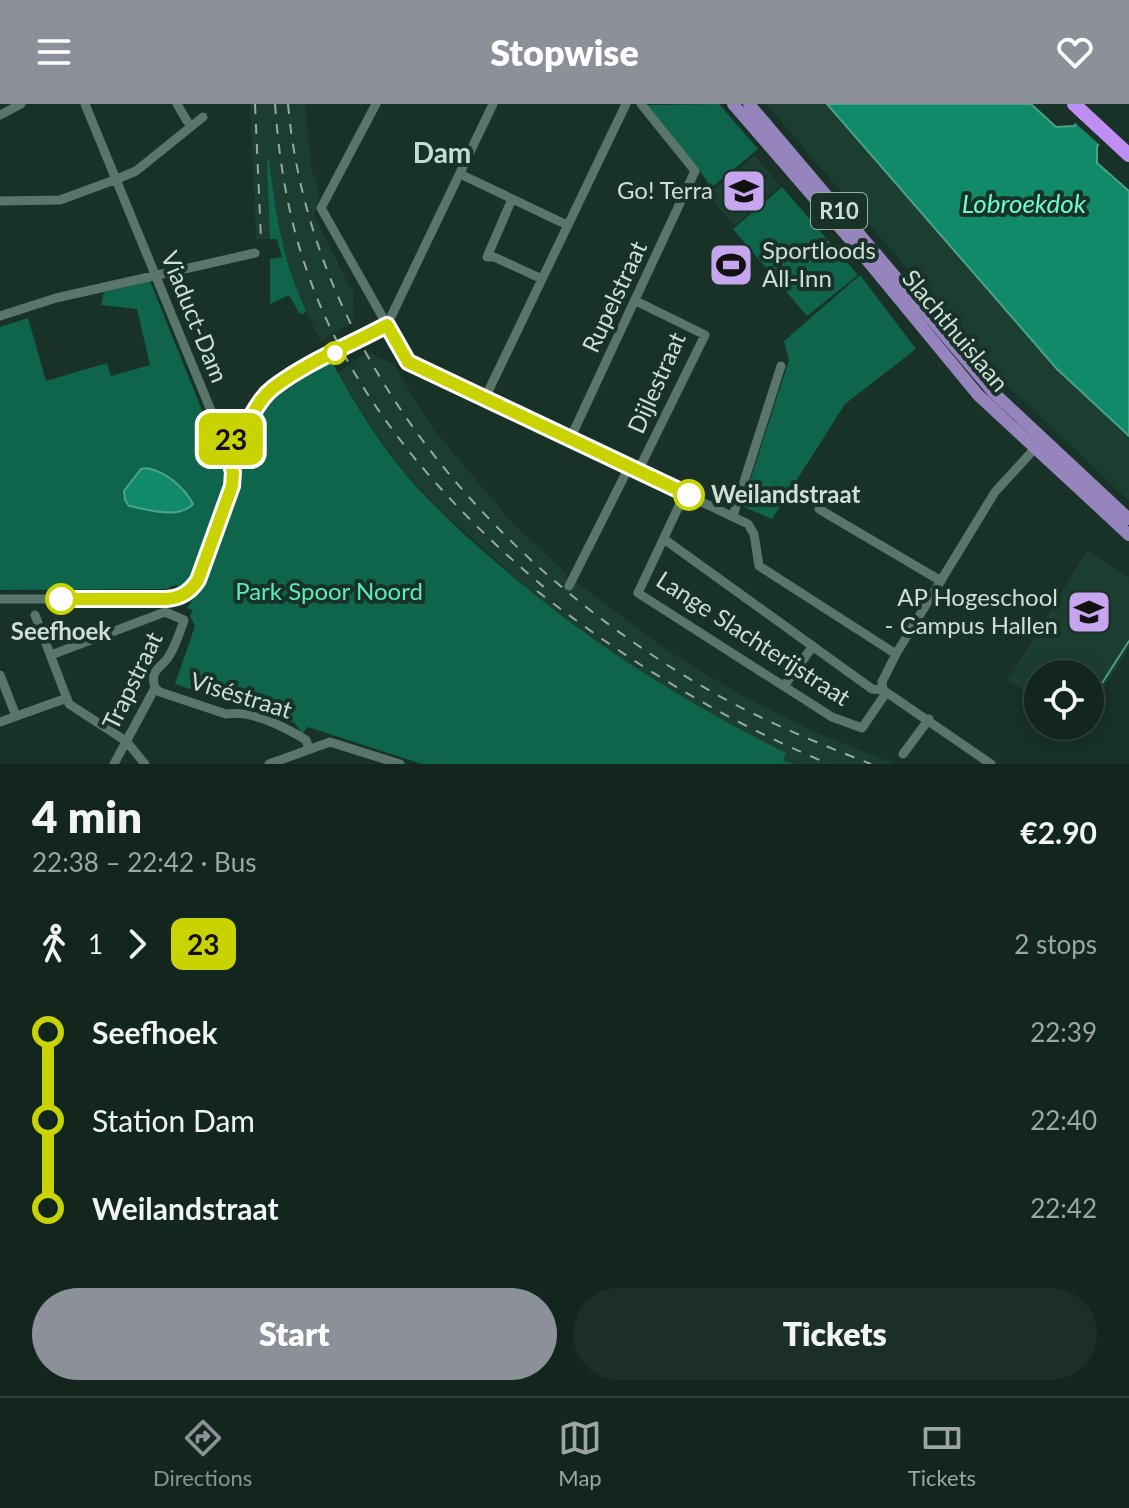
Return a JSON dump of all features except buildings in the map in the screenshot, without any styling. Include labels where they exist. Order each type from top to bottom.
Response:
[{"type":"highway","points":[[1074,104],[1129,155]]},
{"type":"main road","name":"Slachthuislaan","points":[[733,104],[978,395],[1129,519]]},
{"type":"main road","name":"Slachthuislaan","points":[[749,104],[994,393],[1039,444],[1129,535]]},
{"type":"street","points":[[0,115],[21,104]]},
{"type":"street","name":"Viaduct-Dam","points":[[0,599],[172,599],[189,591],[201,573],[231,494],[233,472],[224,442],[85,104]]},
{"type":"street","points":[[177,104],[187,121]]},
{"type":"street","points":[[376,104],[321,208],[408,362],[748,524],[754,534],[759,566],[896,654]]},
{"type":"street","points":[[224,442],[240,433],[261,400],[277,385],[387,325],[493,104]]},
{"type":"street","points":[[485,398],[626,104]]},
{"type":"street","name":"Rupelstraat","points":[[570,439],[695,171],[641,104]]},
{"type":"street","points":[[0,201],[60,200],[117,179],[136,171],[203,117]]},
{"type":"street","points":[[460,174],[567,225]]},
{"type":"street","points":[[512,199],[487,257],[494,257],[542,279]]},
{"type":"street","points":[[0,316],[56,298],[255,253]]},
{"type":"street","name":"Dijlestraat","points":[[634,469],[705,335],[636,301]]},
{"type":"street","points":[[733,516],[781,366]]},
{"type":"street","points":[[884,692],[882,682],[896,654],[995,492],[1039,444]]},
{"type":"street","points":[[569,586],[634,469]]},
{"type":"street","name":"Lange Slachterijstraat","points":[[685,493],[638,593],[832,717],[862,728],[884,692]]},
{"type":"street","points":[[819,509],[941,581]]},
{"type":"street","points":[[664,539],[872,689],[884,692],[929,719],[991,764]]},
{"type":"street","name":"Trapstraat","points":[[51,655],[165,612],[184,620],[168,660],[158,666],[153,675],[155,688],[114,764]]},
{"type":"street","points":[[35,615],[69,704],[126,741],[145,764]]},
{"type":"street","points":[[784,686],[813,646]]},
{"type":"street","points":[[0,675],[16,716]]},
{"type":"street","name":"Viséstraat","points":[[155,688],[226,714],[237,712],[286,728],[306,740],[309,749]]},
{"type":"street","points":[[0,722],[67,698]]},
{"type":"street","points":[[903,754],[929,719]]},
{"type":"street","points":[[269,764],[330,742],[400,764]]},
{"type":"shaded area","points":[[250,104],[305,104],[312,172],[317,180],[319,196],[314,216],[354,294],[353,325],[351,323],[321,342],[306,311],[299,313],[279,258],[282,257],[277,239],[256,239]]},
{"type":"shaded area","points":[[766,104],[827,104],[1057,369],[1129,437],[1129,501],[1007,385]]},
{"type":"shaded area","name":"Go! Terra","points":[[755,155],[780,186],[735,225],[707,195]]},
{"type":"shaded area","points":[[368,352],[393,364],[434,430],[510,520],[567,574],[566,584],[570,588],[576,582],[668,651],[746,698],[817,733],[895,764],[794,764],[783,760],[785,754],[669,691],[551,610],[439,509],[399,466],[372,428],[337,373]]},
{"type":"shaded area","name":"AP Hogeschool - Campus Hallen","points":[[1087,551],[1129,577],[1129,648],[1104,688],[1104,660],[1024,660],[1024,690],[1008,680]]},
{"type":"green space","points":[[719,104],[758,149],[711,188],[645,105]]},
{"type":"green space","points":[[267,160],[286,256],[306,310],[303,314],[299,313],[289,295],[270,304],[270,259],[282,257],[277,239],[270,239]]},
{"type":"green space","points":[[782,187],[858,275],[807,316],[733,229]]},
{"type":"green space","points":[[860,275],[916,349],[845,404],[772,519],[742,506],[789,360],[784,341]]},
{"type":"green space","name":"Park Spoor Noord","points":[[150,281],[210,430],[222,426],[226,432],[235,432],[262,392],[326,352],[351,396],[398,465],[433,504],[484,552],[600,644],[708,712],[786,753],[783,760],[794,764],[422,764],[308,727],[302,734],[295,723],[175,684],[195,626],[190,616],[193,610],[187,608],[194,598],[176,585],[166,589],[0,590],[0,327],[28,318],[46,381],[107,363],[111,376],[150,365],[137,309],[101,305],[104,292]]},
{"type":"water","name":"Lobroekdok","points":[[827,104],[1031,104],[1056,127],[1074,126],[1094,104],[1129,104],[1129,112],[1097,146],[1097,163],[1129,191],[1129,436],[1057,369]]},
{"type":"water","points":[[147,468],[174,481],[193,504],[187,509],[171,512],[129,506],[124,491],[141,469]]},
{"type":"pier","points":[[1088,104],[1129,104],[1129,118],[1102,147],[1073,121]]},
{"type":"waterway","points":[[1104,680],[1129,641]]},
{"type":"railway","points":[[255,104],[261,239]]},
{"type":"railway","points":[[275,104],[285,189],[300,251],[326,318],[349,364],[376,407],[440,488],[551,593]]},
{"type":"railway","points":[[288,104],[303,196],[332,283],[373,365],[424,442],[484,513],[551,577],[623,635],[700,685],[784,728],[871,764]]},
{"type":"railway","points":[[537,591],[677,688],[751,728],[829,764]]},
{"type":"bus line","name":"23","points":[[61,599],[166,599],[189,591],[198,580],[231,494],[233,472],[224,442],[240,433],[261,400],[277,385],[387,325],[408,362],[689,495]]},
{"type":"place","name":"Go! Terra","points":[[744,191]]},
{"type":"place","name":"Sportloods All-Inn","points":[[731,265]]},
{"type":"place","name":"Weilandstraat","points":[[689,495]]},
{"type":"place","name":"Seefhoek","points":[[61,599]]},
{"type":"place","name":"AP Hogeschool - Campus Hallen","points":[[1089,612]]},
{"type":"district","name":"Dam","points":[[442,153]]}]
